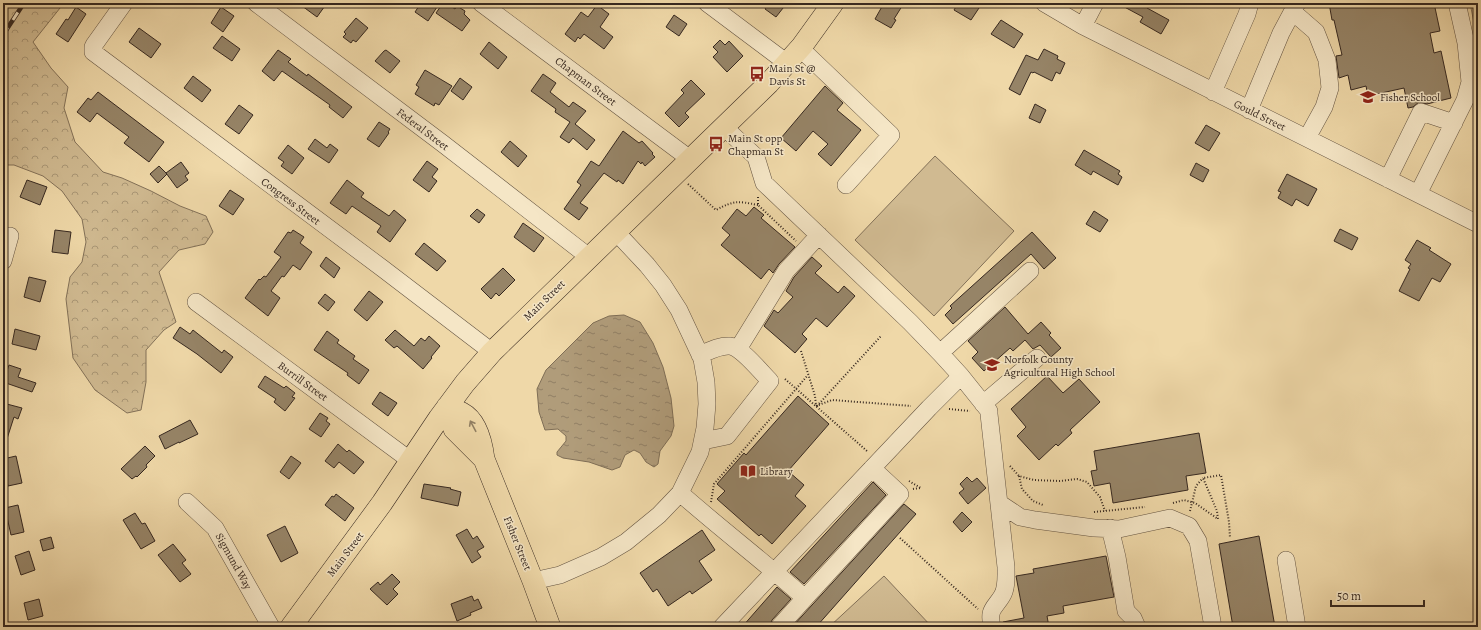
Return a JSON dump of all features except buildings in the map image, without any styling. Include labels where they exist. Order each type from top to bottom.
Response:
[{"type":"main road","name":"Main Street","points":[[291,627],[361,532],[447,408],[492,352],[724,127],[794,56],[817,27],[833,3]]},
{"type":"main road","name":"Fisher Street","points":[[447,408],[454,429],[484,459],[550,627]]},
{"type":"street","name":"Congress Street","points":[[124,3],[94,45],[92,50],[96,55],[492,352]]},
{"type":"street","name":"Federal Street","points":[[256,3],[589,257]]},
{"type":"street","name":"Chapman Street","points":[[481,3],[690,159]]},
{"type":"street","points":[[707,3],[794,56],[891,135],[846,186]]},
{"type":"street","name":"Gould Street","points":[[1044,3],[1083,26],[1478,224]]},
{"type":"street","points":[[1083,26],[1095,3]]},
{"type":"street","points":[[1213,92],[1247,14],[1250,3]]},
{"type":"street","points":[[1418,194],[1465,100],[1470,82],[1466,43],[1457,3]]},
{"type":"street","points":[[1249,110],[1281,33],[1295,7],[1316,32],[1327,60],[1330,88],[1324,107],[1307,138]]},
{"type":"street","points":[[1388,179],[1421,112],[1454,123]]},
{"type":"street","points":[[724,127],[756,157],[764,182],[940,353],[961,376],[978,408]]},
{"type":"street","points":[[533,582],[560,575],[601,557],[626,542],[659,515],[680,493],[700,452],[703,441],[707,404],[706,382],[700,354],[679,310],[663,285],[647,264],[616,232]]},
{"type":"street","points":[[738,349],[786,271],[819,235]]},
{"type":"street","points":[[3,261],[10,236]]},
{"type":"street","points":[[940,353],[1030,271]]},
{"type":"street","name":"Burrill Street","points":[[196,302],[411,461]]},
{"type":"street","points":[[700,354],[719,347],[730,346],[738,349],[770,381],[727,436],[703,441]]},
{"type":"street","points":[[978,408],[1037,358]]},
{"type":"street","points":[[722,627],[774,571],[870,460],[961,376]]},
{"type":"street","points":[[978,408],[989,410],[1006,567],[1006,584],[1003,595],[993,607],[990,616],[991,624]]},
{"type":"street","points":[[779,627],[900,494],[870,460]]},
{"type":"street","points":[[680,493],[805,598]]},
{"type":"street","name":"Sigmund Way","points":[[187,502],[216,528],[271,627]]},
{"type":"street","points":[[999,503],[1020,516],[1035,520],[1119,529],[1170,518],[1188,526],[1198,542],[1213,627]]},
{"type":"street","points":[[1110,528],[1118,557],[1126,611],[1132,618],[1136,627]]},
{"type":"street","points":[[1286,560],[1297,627]]},
{"type":"path","points":[[686,182],[716,210],[732,202],[744,202],[758,205]]},
{"type":"path","points":[[816,406],[881,336]]},
{"type":"path","points":[[801,351],[815,396],[816,406]]},
{"type":"path","points":[[710,504],[714,484],[808,375]]},
{"type":"path","points":[[781,376],[816,406],[870,460]]},
{"type":"path","points":[[816,406],[832,400],[914,406]]},
{"type":"path","points":[[945,409],[978,408]]},
{"type":"path","points":[[1006,461],[1019,476],[1022,489],[1033,501],[1045,506]]},
{"type":"path","points":[[1192,503],[1196,486],[1204,478],[1221,475],[1229,522],[1230,538]]},
{"type":"path","points":[[1019,476],[1034,480],[1060,481],[1077,479],[1087,482],[1100,497],[1104,511]]},
{"type":"path","points":[[1168,504],[1184,500],[1192,503],[1218,519],[1218,511],[1204,478]]},
{"type":"path","points":[[1092,512],[1150,507]]},
{"type":"path","points":[[900,538],[991,624]]},
{"type":"green space","points":[[3,3],[64,3],[33,42],[51,68],[68,87],[64,108],[75,142],[103,172],[122,178],[180,206],[206,216],[213,232],[205,244],[179,250],[159,272],[176,322],[164,330],[146,350],[146,382],[141,410],[127,413],[95,390],[73,358],[66,299],[70,277],[82,262],[86,242],[82,219],[62,191],[43,176],[14,165],[3,165]]},
{"type":"green space","points":[[1470,3],[1478,3],[1478,43]]},
{"type":"green space","points":[[935,156],[1014,231],[934,316],[855,240]]},
{"type":"green space","points":[[884,576],[932,627],[829,627]]},
{"type":"water","points":[[624,315],[640,322],[653,343],[663,367],[671,398],[674,426],[671,436],[660,451],[658,464],[654,467],[646,462],[640,453],[634,450],[625,455],[620,467],[612,470],[589,462],[563,458],[557,455],[557,452],[566,441],[566,436],[558,429],[545,430],[539,412],[537,389],[546,370],[593,323],[609,316]]},
{"type":"railway","points":[[3,35],[24,3]]},
{"type":"place","name":"Main St @ Davis St","points":[[757,74]]},
{"type":"place","name":"Fisher School","points":[[1368,97]]},
{"type":"place","name":"Main St opp Chapman St","points":[[716,144]]},
{"type":"place","name":"Norfolk County Agricultural High School","points":[[992,365]]},
{"type":"place","name":"Library","points":[[748,471]]}]
